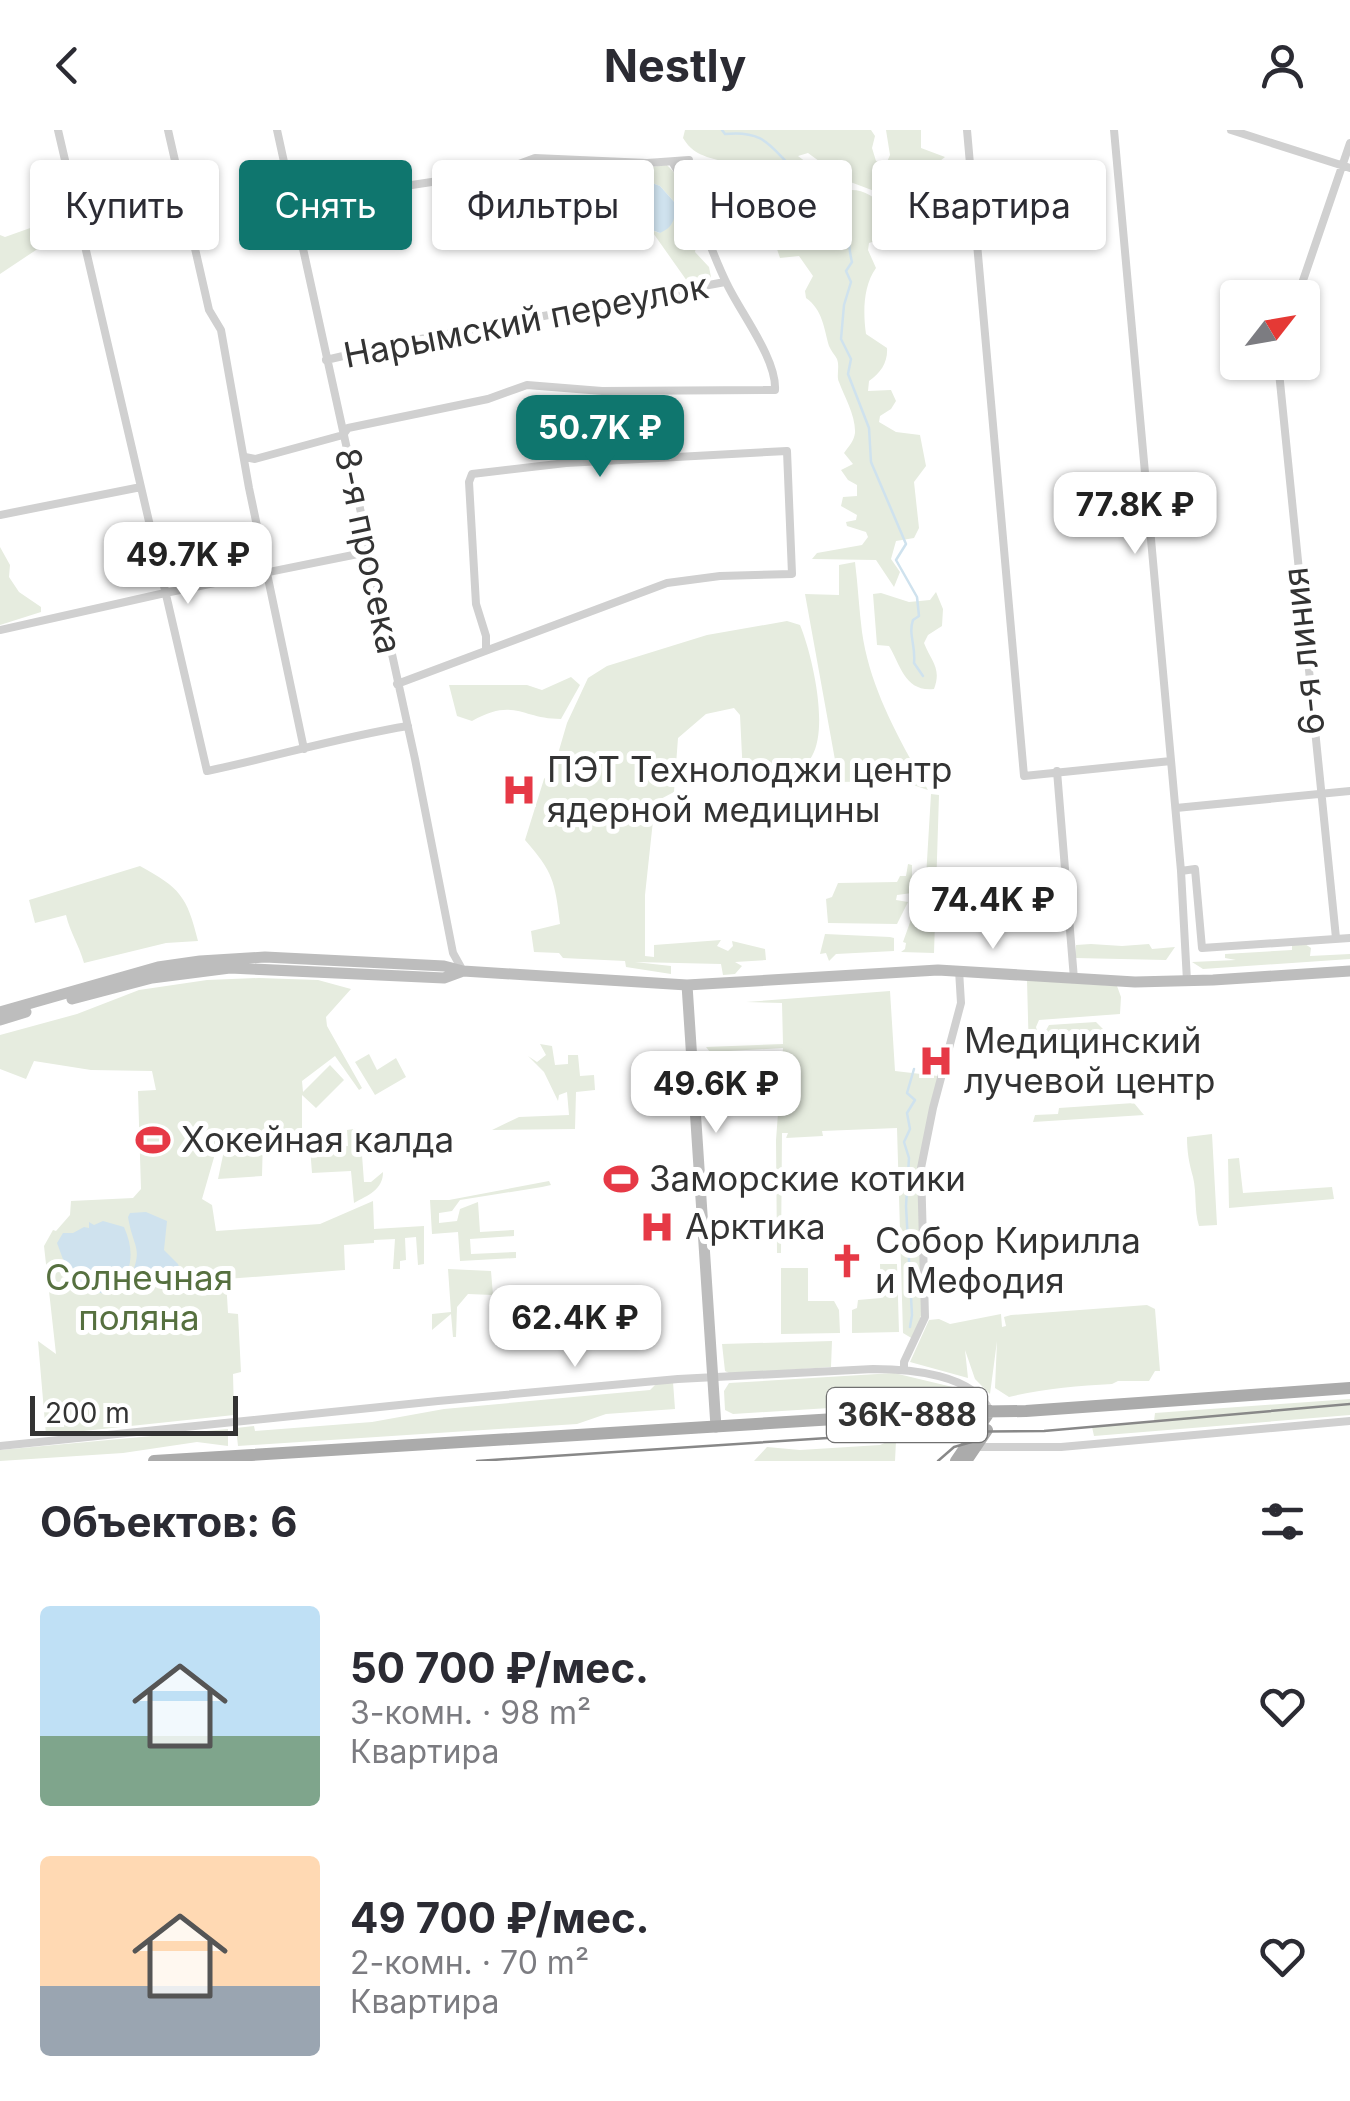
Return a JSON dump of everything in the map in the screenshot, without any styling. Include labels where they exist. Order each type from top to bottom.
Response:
[{"type":"main road","points":[[0,1012],[158,967],[227,958],[444,966],[463,971],[687,984],[958,970],[1074,979],[1187,981],[1350,970]]},
{"type":"main road","points":[[0,1020],[152,978],[190,972],[267,968],[444,978],[463,971]]},
{"type":"main road","points":[[687,984],[716,1427]]},
{"type":"main road","points":[[990,1412],[1350,1388]]},
{"type":"main road","points":[[961,1459],[986,1433],[990,1412]]},
{"type":"main road","points":[[961,1459],[990,1412]]},
{"type":"main road","name":"36К-888","points":[[154,1461],[990,1412]]},
{"type":"street","points":[[58,130],[207,771],[347,736],[408,726]]},
{"type":"street","points":[[168,130],[210,310],[221,330],[266,574],[304,749]]},
{"type":"street","name":"8-я просека","points":[[276,130],[284,160]]},
{"type":"street","points":[[968,130],[1024,776],[1171,761]]},
{"type":"street","points":[[1114,130],[1176,808],[1187,981]]},
{"type":"street","points":[[1231,130],[1346,167]]},
{"type":"street","points":[[1304,280],[1346,167],[1350,143]]},
{"type":"street","points":[[244,457],[254,459],[343,435],[348,428],[488,399],[528,385],[602,391],[774,390],[769,363],[725,282],[688,187],[673,163],[535,158],[498,172],[412,185]]},
{"type":"street","name":"8-я просека","points":[[304,250],[454,953],[463,971]]},
{"type":"street","name":"Нарымский переулок","points":[[326,360],[725,282]]},
{"type":"street","name":"6-я линия","points":[[1280,380],[1336,938]]},
{"type":"street","points":[[398,684],[667,583],[720,576],[792,574],[787,451],[566,464],[472,474],[469,482],[476,604],[486,650]]},
{"type":"street","points":[[0,515],[141,487]]},
{"type":"street","points":[[0,630],[368,552]]},
{"type":"street","points":[[1058,772],[1074,979]]},
{"type":"street","points":[[1176,808],[1350,791]]},
{"type":"street","points":[[1181,871],[1195,869],[1202,948],[1350,938]]},
{"type":"street","points":[[1184,917],[1199,915]]},
{"type":"street","points":[[904,1369],[906,1356],[925,1317],[922,1168],[933,1108],[961,1004],[958,970]]},
{"type":"street","points":[[0,1446],[438,1401],[712,1379],[904,1369],[974,1390],[990,1412]]},
{"type":"street","points":[[976,1447],[1061,1447],[1350,1422]]},
{"type":"green space","points":[[685,130],[871,130],[875,136],[872,148],[876,160],[872,160],[872,190],[852,183],[852,160],[818,160],[808,153],[798,156],[803,160],[717,160],[694,150],[683,138]]},
{"type":"green space","points":[[886,130],[921,130],[921,148],[945,157],[888,160]]},
{"type":"green space","points":[[667,165],[674,172],[674,202],[654,184],[654,167]]},
{"type":"green space","points":[[852,190],[872,196],[872,242],[868,250],[876,268],[866,291],[864,317],[866,334],[887,348],[887,353],[883,367],[869,381],[868,391],[891,390],[896,401],[879,422],[896,432],[920,435],[926,466],[914,482],[919,528],[914,538],[896,541],[891,559],[900,572],[894,587],[876,560],[812,559],[817,553],[862,545],[868,537],[866,532],[847,526],[846,522],[856,520],[857,515],[841,506],[843,497],[857,496],[857,485],[841,470],[853,464],[844,453],[854,439],[855,427],[838,380],[837,359],[819,314],[806,298],[805,291],[813,276],[799,256],[780,258],[777,250],[852,250]]},
{"type":"green space","points":[[674,208],[674,250],[695,250],[709,267],[711,277],[704,285],[692,286],[687,281],[654,231],[660,233]]},
{"type":"green space","points":[[30,228],[30,250],[36,250],[0,274],[0,235],[5,237]]},
{"type":"green space","points":[[0,547],[10,565],[9,577],[19,592],[41,607],[41,612],[0,625]]},
{"type":"green space","points":[[855,562],[862,632],[872,674],[897,734],[928,790],[901,781],[839,782],[805,594],[839,595],[839,565]]},
{"type":"green space","points":[[936,592],[943,609],[942,626],[928,635],[924,643],[937,675],[934,689],[924,689],[905,676],[889,646],[877,645],[873,594],[909,602],[930,600]]},
{"type":"green space","points":[[787,621],[800,625],[814,672],[819,727],[812,756],[790,778],[743,776],[740,715],[734,708],[706,714],[678,738],[674,792],[655,802],[645,895],[645,956],[654,957],[654,945],[721,940],[717,946],[728,951],[732,941],[765,949],[766,960],[735,962],[742,966],[735,974],[723,975],[721,964],[635,962],[671,966],[671,974],[626,967],[625,961],[563,958],[559,953],[534,952],[531,931],[560,924],[551,878],[525,840],[544,779],[555,764],[567,723],[588,678],[607,666],[707,635]]},
{"type":"green space","points":[[571,677],[580,685],[561,719],[509,710],[472,721],[457,716],[449,685],[527,685],[542,690]]},
{"type":"green space","points":[[931,794],[939,795],[934,953],[901,952],[919,897],[925,894]]},
{"type":"green space","points":[[908,864],[912,865],[912,893],[897,895],[896,900],[908,902],[897,924],[828,923],[826,899],[832,897],[838,883],[897,882],[900,876],[906,876]]},
{"type":"green space","points":[[140,866],[180,895],[198,941],[166,943],[84,963],[66,915],[35,923],[29,900]]},
{"type":"green space","points":[[825,934],[890,937],[894,938],[894,951],[836,954],[829,961],[826,953],[820,954]]},
{"type":"green space","points":[[1305,944],[1311,948],[1310,956],[1350,954],[1350,959],[1203,969],[1192,962],[1236,960],[1225,958],[1225,954],[1292,950],[1292,945]]},
{"type":"green space","points":[[1076,945],[1175,947],[1166,960],[1075,958]]},
{"type":"green space","name":"Солнечная поляна","points":[[207,980],[318,980],[351,989],[326,1017],[327,1026],[362,1088],[359,1090],[335,1056],[302,1081],[303,1092],[330,1065],[344,1080],[316,1108],[302,1095],[302,1134],[263,1138],[262,1176],[218,1179],[226,1141],[217,1147],[202,1199],[212,1205],[216,1231],[320,1224],[373,1201],[374,1229],[424,1226],[424,1264],[418,1265],[416,1237],[405,1238],[406,1260],[400,1261],[400,1269],[393,1269],[395,1239],[374,1240],[344,1245],[345,1270],[226,1279],[228,1313],[238,1314],[241,1372],[233,1374],[234,1415],[46,1435],[38,1341],[56,1354],[44,1246],[53,1230],[70,1215],[71,1201],[133,1198],[141,1189],[138,1091],[156,1090],[152,1071],[91,1070],[34,1061],[26,1079],[0,1069],[0,1035],[77,1014],[139,990]]},
{"type":"green space","points":[[1027,980],[1117,986],[1120,1014],[1039,1020],[1036,1027],[1044,1055],[1029,1056]]},
{"type":"green space","points":[[890,991],[895,1071],[938,1076],[921,1168],[923,1310],[913,1339],[903,1333],[897,1128],[822,1131],[823,1136],[786,1138],[788,1133],[782,1133],[781,1253],[777,1253],[776,1140],[783,1048],[710,1052],[706,1047],[783,1044],[782,1003],[746,1002]]},
{"type":"green space","points":[[1096,1022],[1103,1029],[1103,1044],[1098,1049],[1048,1051],[1045,1032],[1049,1025]]},
{"type":"green space","points":[[540,1044],[552,1046],[555,1065],[568,1064],[568,1055],[578,1055],[580,1076],[594,1075],[595,1090],[576,1092],[575,1129],[492,1130],[519,1117],[569,1115],[567,1092],[559,1095],[558,1101],[544,1072],[528,1056],[537,1062],[546,1055]]},
{"type":"green space","points":[[369,1054],[377,1070],[396,1058],[406,1077],[375,1095],[355,1062]]},
{"type":"green space","points":[[1134,1103],[1144,1115],[1033,1122],[1035,1115],[1058,1114],[1059,1108]]},
{"type":"green space","points":[[360,1128],[364,1182],[371,1182],[383,1172],[378,1188],[354,1203],[351,1171],[312,1173],[310,1147],[348,1146],[347,1130]]},
{"type":"green space","points":[[1212,1134],[1217,1225],[1199,1226],[1187,1137]]},
{"type":"green space","points":[[1239,1158],[1243,1193],[1332,1187],[1334,1199],[1229,1208],[1228,1159]]},
{"type":"green space","points":[[549,1181],[551,1185],[460,1200],[452,1211],[439,1213],[439,1223],[457,1221],[460,1209],[478,1202],[480,1232],[514,1230],[514,1236],[470,1239],[471,1254],[516,1252],[516,1258],[460,1261],[458,1232],[432,1234],[430,1200]]},
{"type":"green space","points":[[880,1264],[897,1264],[899,1332],[852,1333],[852,1310],[857,1308],[858,1300],[881,1298]]},
{"type":"green space","points":[[781,1268],[808,1268],[808,1301],[834,1301],[839,1310],[840,1333],[781,1334]]},
{"type":"green space","points":[[448,1269],[491,1271],[493,1295],[468,1294],[457,1307],[456,1337],[451,1314],[432,1330],[432,1314],[451,1312]]},
{"type":"green space","points":[[543,1288],[544,1312],[505,1315],[498,1308],[497,1295]]},
{"type":"green space","points":[[1147,1305],[1155,1309],[1160,1371],[1155,1371],[1149,1381],[1118,1381],[1009,1397],[995,1388],[997,1341],[990,1394],[975,1379],[965,1350],[968,1378],[910,1362],[929,1320],[950,1324],[1001,1314],[1002,1327],[1006,1326],[1004,1317],[1011,1315]]},
{"type":"green space","points":[[832,1341],[831,1367],[731,1374],[725,1371],[722,1344]]},
{"type":"green space","points":[[894,1373],[965,1390],[975,1396],[733,1414],[725,1410],[724,1391],[729,1383]]},
{"type":"green space","points":[[673,1382],[675,1409],[606,1414],[577,1424],[238,1446],[236,1428],[254,1426],[255,1431],[372,1422],[444,1409],[650,1390],[656,1384]]},
{"type":"green space","points":[[1350,1399],[1350,1415],[1094,1436],[1092,1427],[1154,1421],[1155,1413]]},
{"type":"green space","points":[[228,1429],[228,1446],[197,1442],[123,1453],[0,1461],[0,1450]]},
{"type":"green space","points":[[896,1441],[895,1461],[754,1461],[767,1447],[800,1450],[880,1445]]},
{"type":"water","points":[[654,184],[674,202],[673,222],[660,233],[654,231]]},
{"type":"water","points":[[146,1212],[167,1221],[164,1250],[181,1272],[162,1283],[132,1287],[129,1282],[137,1254],[128,1217],[130,1213]]},
{"type":"water","points":[[103,1221],[124,1227],[131,1255],[123,1280],[109,1295],[84,1289],[64,1262],[57,1243],[63,1233],[89,1228],[89,1222],[94,1225]]},
{"type":"waterway","points":[[722,130],[725,134],[750,135],[766,142],[802,176],[835,194],[845,208],[852,262],[846,271],[851,282],[841,339],[851,359],[848,374],[869,428],[871,462],[906,544],[896,560],[917,597],[919,616],[912,625],[914,663],[923,676]]},
{"type":"waterway","points":[[910,1327],[906,1206],[909,1158],[904,1142],[910,1129],[907,1113],[915,1100],[907,1093],[914,1069]]},
{"type":"tram line","points":[[477,1461],[920,1432],[1044,1431],[1350,1404]]},
{"type":"tram line","points":[[938,1461],[954,1447],[982,1439]]},
{"type":"place","name":"ПЭТ Технолоджи центр ядерной медицины","points":[[519,790]]},
{"type":"place","name":"Медицинский лучевой центр","points":[[936,1061]]},
{"type":"place","name":"Хокейная калда","points":[[153,1140]]},
{"type":"place","name":"Заморские котики","points":[[621,1179]]},
{"type":"place","name":"Арктика","points":[[657,1227]]},
{"type":"place","name":"Собор Кирилла и Мефодия","points":[[847,1261]]}]
